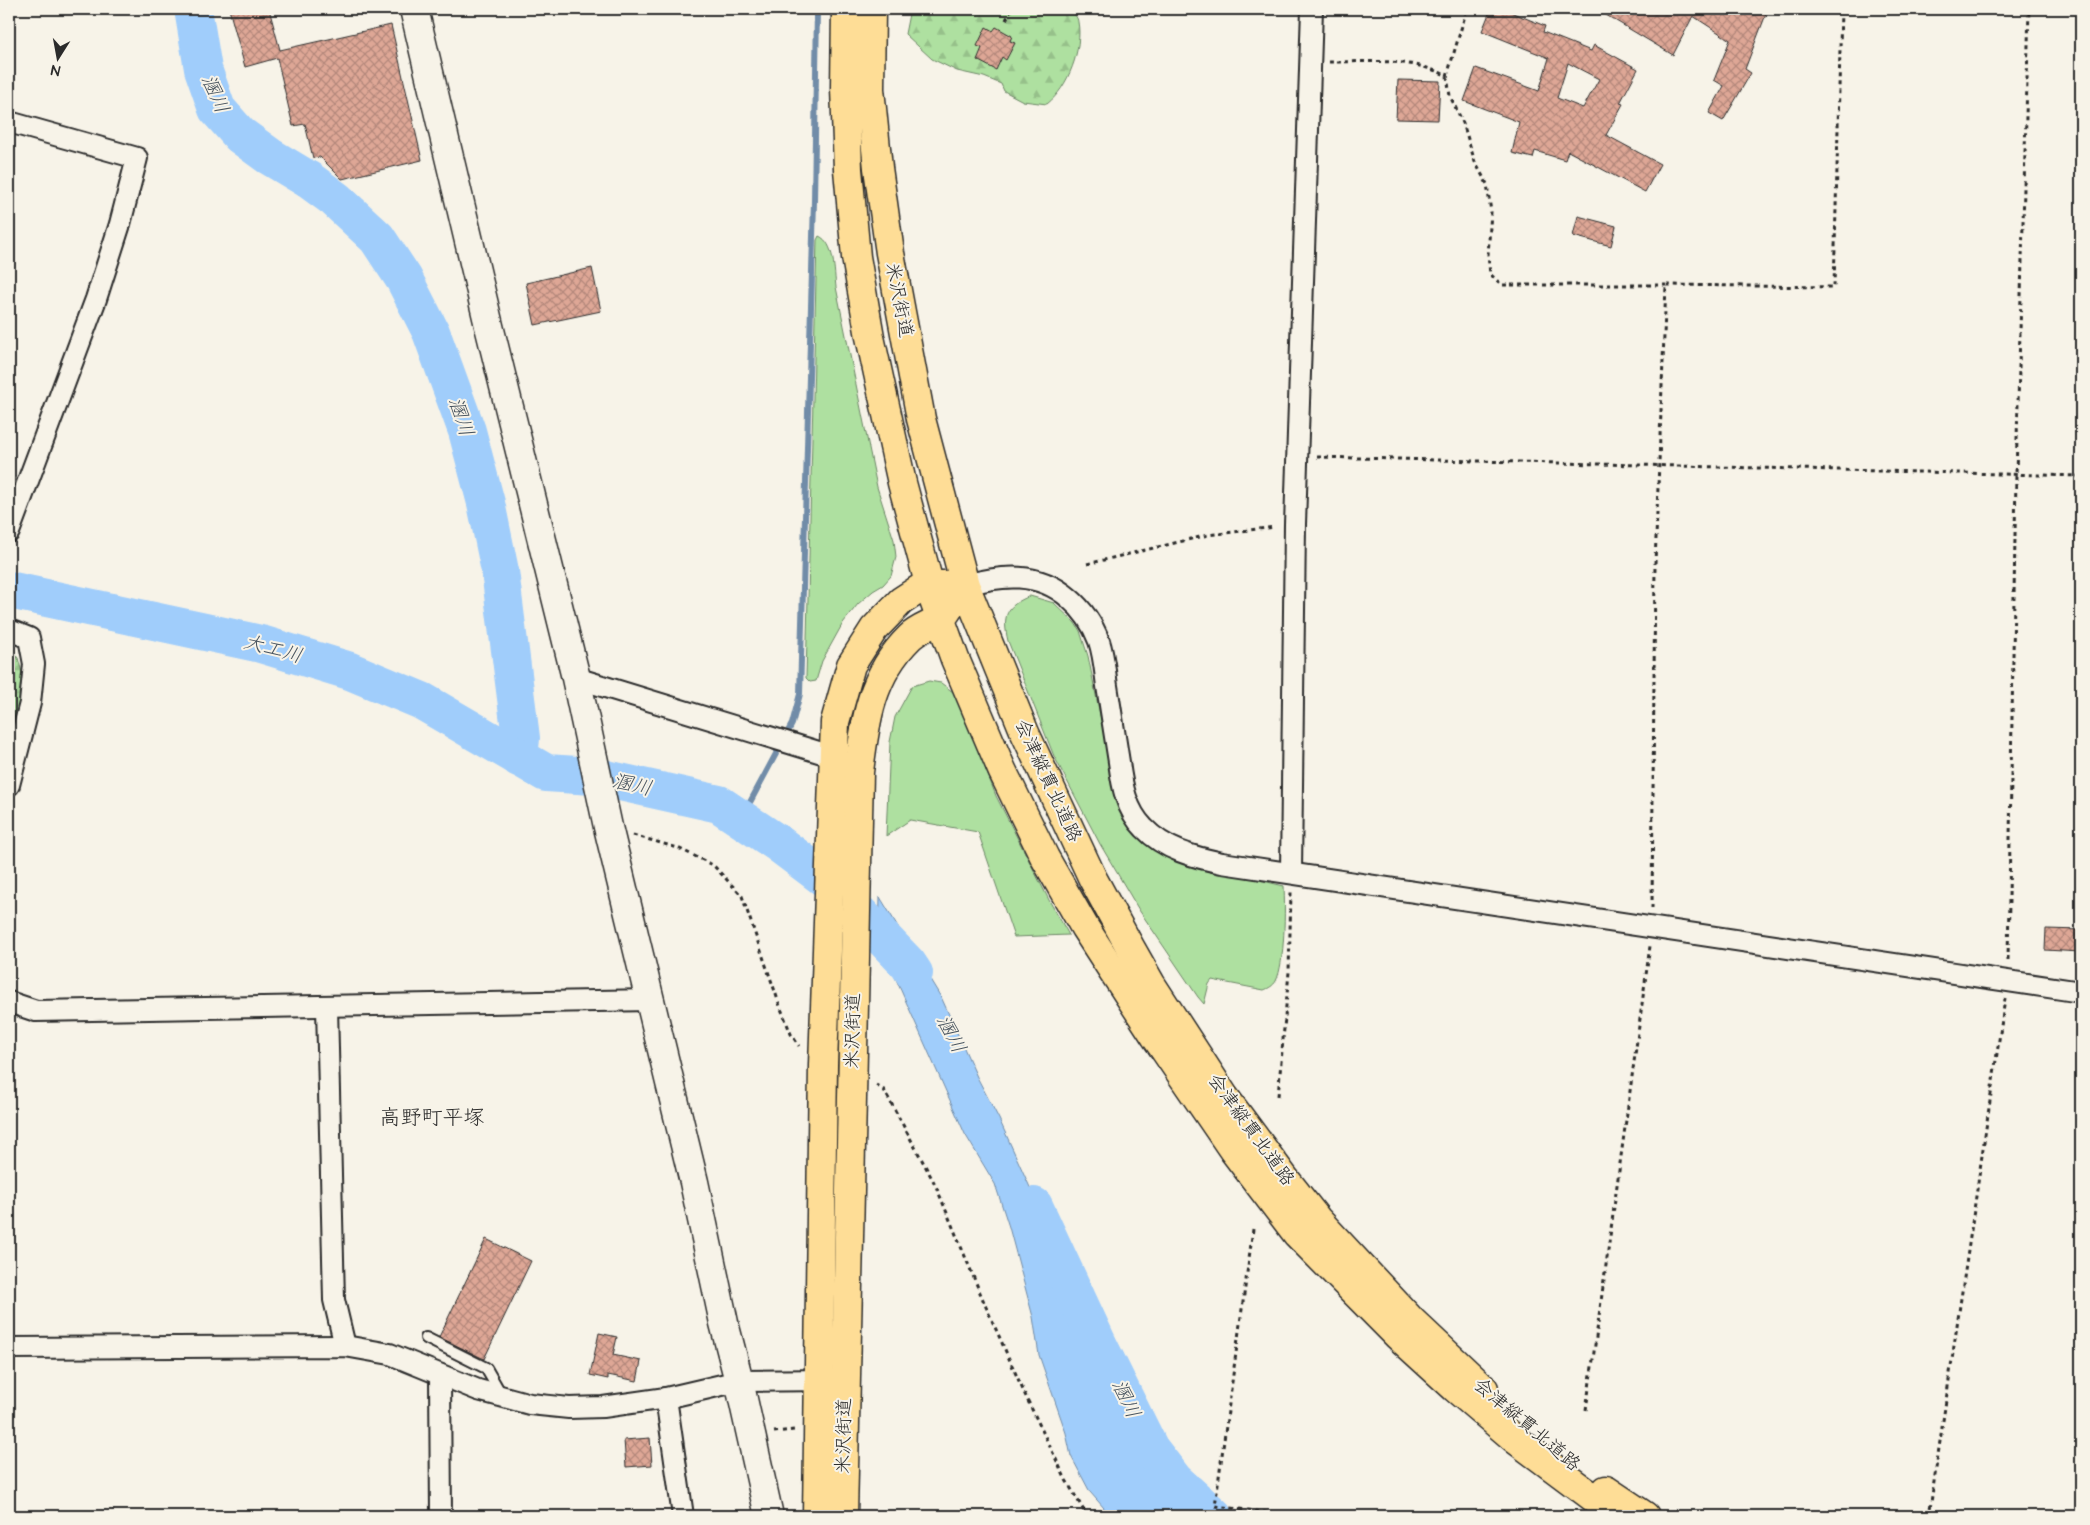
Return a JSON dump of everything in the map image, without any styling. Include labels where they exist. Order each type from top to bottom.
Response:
[{"type":"highway","name":"米沢街道","points":[[846,9],[845,88],[848,169],[856,256],[870,337],[902,483],[930,585]]},
{"type":"highway","name":"米沢街道","points":[[817,1516],[823,1065],[827,961],[843,765],[866,717],[874,692],[888,661],[915,632],[941,619],[965,585],[922,419],[890,253],[870,88],[871,9]]},
{"type":"highway","name":"米沢街道","points":[[843,1516],[854,963],[843,765],[835,722],[850,666],[874,629],[888,613],[901,601],[921,588],[930,585],[965,585]]},
{"type":"highway","name":"会津縦貫北道路","points":[[930,585],[955,658],[1002,770],[1045,858],[1065,894],[1155,1036],[1266,1195],[1297,1234],[1338,1277],[1440,1375],[1516,1440],[1618,1516]]},
{"type":"highway","name":"会津縦貫北道路","points":[[965,585],[1025,733],[1093,879],[1151,984],[1198,1057],[1286,1180],[1317,1219],[1356,1262],[1412,1321],[1467,1374],[1526,1426],[1598,1484],[1645,1516]]},
{"type":"street","points":[[414,9],[576,678],[609,830],[694,1182],[724,1323],[769,1516]]},
{"type":"street","points":[[1291,872],[1295,524],[1299,456],[1312,9]]},
{"type":"street","points":[[9,122],[137,158],[120,224],[96,299],[9,532]]},
{"type":"street","points":[[965,585],[997,578],[1024,577],[1054,587],[1074,602],[1083,613],[1101,647],[1121,782],[1129,805],[1143,827],[1170,848],[1222,863],[2081,992]]},
{"type":"street","points":[[9,630],[30,638],[34,664],[30,703],[9,785]]},
{"type":"street","points":[[576,678],[746,731],[843,765]]},
{"type":"street","points":[[9,1002],[36,1011],[651,1000]]},
{"type":"street","points":[[327,1007],[334,1300],[345,1346]]},
{"type":"street","points":[[9,1348],[345,1346],[390,1354],[478,1390],[530,1404],[570,1408],[603,1407],[666,1398],[739,1381],[845,1380]]},
{"type":"street","points":[[440,1374],[441,1516]]},
{"type":"street","points":[[666,1398],[684,1516]]},
{"type":"lane","points":[[426,1338],[486,1368],[502,1396]]},
{"type":"path","points":[[1006,20],[1012,9]]},
{"type":"path","points":[[1467,9],[1447,76],[1450,96],[1463,123],[1475,162],[1487,184],[1491,212],[1488,255],[1490,274],[1502,285],[1834,287],[1841,9]]},
{"type":"path","points":[[1929,1516],[2008,981],[2016,475],[2029,9]]},
{"type":"path","points":[[1310,62],[1404,63],[1434,70],[1447,76]]},
{"type":"path","points":[[1586,1410],[1652,929],[1655,563],[1666,285]]},
{"type":"path","points":[[1299,456],[2081,476]]},
{"type":"path","points":[[1087,564],[1208,535],[1295,524]]},
{"type":"path","points":[[609,830],[632,834],[678,848],[713,865],[742,896],[788,1027],[803,1052]]},
{"type":"path","points":[[1278,1096],[1289,972],[1291,872]]},
{"type":"path","points":[[852,1067],[884,1090],[935,1184],[986,1307],[1027,1399],[1066,1480],[1087,1516]]},
{"type":"path","points":[[1253,1229],[1215,1506],[1294,1516]]},
{"type":"green space","points":[[910,9],[1070,9],[1078,20],[1079,32],[1076,55],[1067,78],[1055,97],[1047,104],[1023,101],[1004,91],[1001,84],[984,77],[957,71],[932,59],[905,34]]},
{"type":"green space","points":[[819,236],[828,245],[833,258],[836,287],[877,487],[894,540],[896,557],[891,576],[883,585],[858,604],[843,623],[822,661],[816,681],[810,682],[806,678],[817,240]]},
{"type":"green space","points":[[1030,596],[1054,603],[1075,623],[1080,631],[1088,656],[1114,784],[1163,854],[1171,859],[1284,886],[1283,949],[1279,973],[1274,984],[1269,988],[1264,990],[1212,980],[1209,984],[1204,1004],[1139,910],[1100,844],[1054,756],[1008,641],[1006,618],[1008,612],[1016,604]]},
{"type":"green space","points":[[9,647],[18,658],[34,717],[26,762],[9,790]]},
{"type":"green space","points":[[929,681],[941,683],[957,695],[996,796],[1069,935],[1014,937],[978,832],[910,820],[886,836],[890,742],[895,717],[912,686]]},
{"type":"water","points":[[880,897],[942,999],[977,1077],[999,1119],[1048,1227],[1075,1320],[1135,1448],[1164,1494],[1187,1516],[1111,1516],[1090,1492],[1071,1456],[1066,1433],[1039,1355],[1033,1317],[1009,1227],[995,1184],[965,1134],[895,977],[879,950]]},
{"type":"building","points":[[229,9],[269,9],[280,50],[391,25],[422,160],[342,179],[320,157],[313,158],[305,124],[293,126],[277,58],[245,67]]},
{"type":"building","points":[[1491,9],[1503,9],[1545,26],[1543,32],[1591,51],[1594,45],[1638,69],[1620,103],[1623,104],[1606,135],[1660,164],[1645,192],[1568,151],[1565,160],[1535,151],[1533,158],[1512,153],[1519,122],[1464,101],[1476,68],[1539,91],[1549,58],[1482,31]],"holes":[[[1568,63],[1599,79],[1583,108],[1557,98]]]},
{"type":"building","points":[[1596,9],[1768,9],[1745,69],[1751,73],[1723,121],[1709,113],[1724,86],[1714,80],[1730,40],[1693,16],[1673,55]]},
{"type":"building","points":[[986,27],[993,31],[996,27],[1012,36],[1010,41],[1015,43],[1006,60],[1002,57],[996,70],[977,60],[982,48],[977,46]]},
{"type":"building","points":[[1398,80],[1440,81],[1438,120],[1396,119]]},
{"type":"building","points":[[1578,216],[1616,226],[1611,246],[1573,236]]},
{"type":"building","points":[[592,268],[601,311],[535,325],[526,283]]},
{"type":"building","points":[[2046,929],[2081,930],[2081,952],[2045,950]]},
{"type":"building","points":[[486,1239],[531,1261],[484,1359],[439,1337]]},
{"type":"building","points":[[599,1333],[617,1337],[613,1355],[641,1361],[637,1381],[608,1375],[608,1379],[590,1375]]},
{"type":"building","points":[[650,1438],[652,1465],[626,1467],[624,1440]]},
{"type":"waterway","name":"溷川","points":[[193,9],[203,69],[217,109],[240,135],[335,199],[377,238],[404,279],[431,332],[467,431],[486,503],[500,571],[521,738],[519,758]]},
{"type":"waterway","points":[[741,819],[792,724],[800,694],[814,201],[817,9]]},
{"type":"waterway","name":"大工川","points":[[9,590],[261,644],[350,671],[422,701],[546,773],[593,776],[719,804],[779,844],[827,880],[908,964],[914,973]]},
{"type":"waterway","name":"溷川","points":[[1034,1206],[1099,1346],[1150,1449],[1174,1480],[1214,1516]]},
{"type":"district","name":"高野町平塚","points":[[432,1117]]}]
